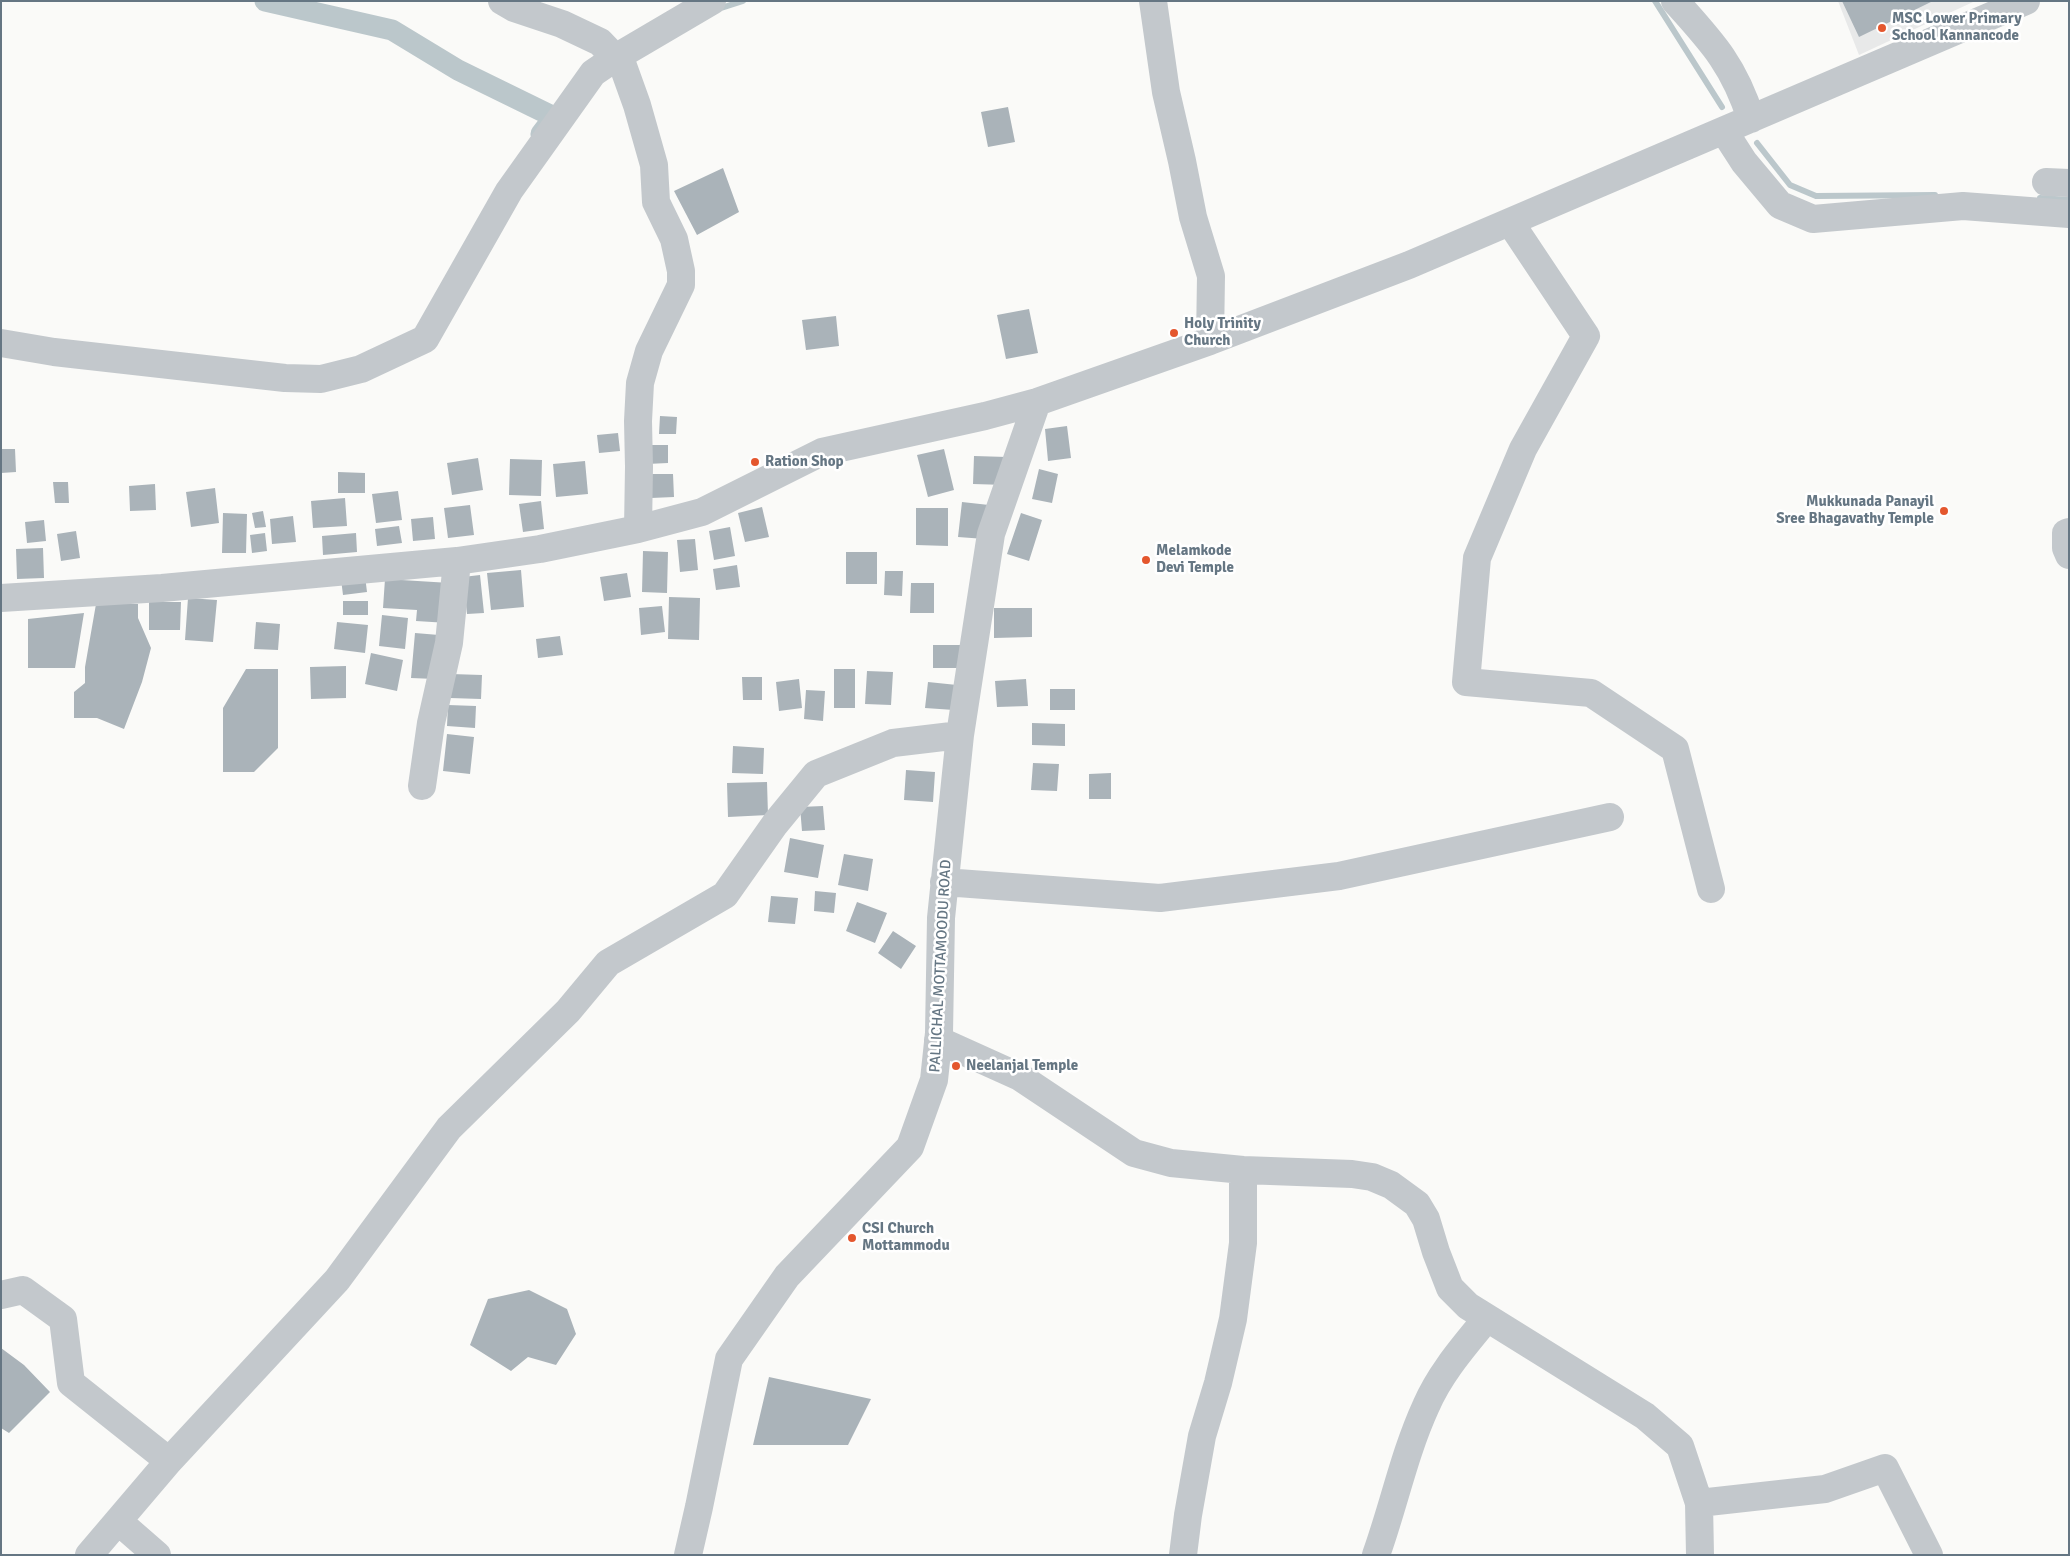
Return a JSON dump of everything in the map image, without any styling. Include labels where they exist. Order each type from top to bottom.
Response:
[{"type":"street","points":[[502,1],[514,8],[562,24],[600,42],[623,66],[637,104],[654,165],[656,202],[674,238],[681,271],[680,285],[649,351],[640,383],[638,529]]},
{"type":"street","points":[[1,343],[74,354],[285,378],[321,380],[361,368],[425,339],[509,191],[593,73],[712,1]]},
{"type":"street","points":[[1153,1],[1166,92],[1193,217],[1211,276],[1210,340]]},
{"type":"street","points":[[1675,1],[1715,46],[1732,70],[1743,93],[1751,119]]},
{"type":"street","points":[[1,598],[162,588],[457,561],[540,549],[638,529],[702,512],[822,452],[985,416],[1037,402],[1210,340],[1409,265],[2026,1]]},
{"type":"street","points":[[1724,131],[1744,162],[1780,204],[1813,219],[1963,206],[2069,214]]},
{"type":"street","points":[[1510,222],[1586,336],[1523,449],[1477,558],[1466,682],[1591,693],[1674,749],[1711,889]]},
{"type":"street","name":"PALLICHAL MOTTAMOODU ROAD","points":[[688,1555],[729,1359],[787,1276],[910,1147],[934,1080],[938,1040],[941,918],[960,735],[991,534],[1037,402]]},
{"type":"street","points":[[2069,532],[2066,533],[2066,548],[2069,554]]},
{"type":"street","points":[[422,786],[431,723],[449,644],[457,561]]},
{"type":"street","points":[[89,1555],[169,1461],[337,1280],[449,1128],[568,1011],[608,963],[725,895],[775,824],[816,774],[893,743],[960,735]]},
{"type":"street","points":[[944,882],[1160,898],[1339,876],[1610,817]]},
{"type":"street","points":[[938,1040],[1020,1077],[1134,1153],[1171,1163],[1244,1170],[1352,1174],[1372,1178],[1391,1185],[1417,1204],[1426,1219],[1450,1288],[1468,1306],[1645,1416],[1680,1446],[1698,1503],[1700,1555]]},
{"type":"street","points":[[1183,1555],[1202,1436],[1218,1383],[1233,1319],[1243,1244],[1244,1170]]},
{"type":"street","points":[[1,1295],[23,1290],[64,1319],[71,1383],[169,1461]]},
{"type":"street","points":[[1376,1555],[1386,1528],[1404,1463],[1426,1404],[1448,1367],[1487,1318]]},
{"type":"street","points":[[1698,1503],[1825,1489],[1885,1468],[1929,1555]]},
{"type":"street","points":[[118,1521],[157,1555]]},
{"type":"shaded area","name":"MSC Lower Primary School Kannancode","points":[[1838,1],[1972,1],[1973,2],[1859,55]]},
{"type":"building","points":[[1842,1],[1933,1],[1859,37]]},
{"type":"building","points":[[1008,107],[1015,142],[988,147],[981,112]]},
{"type":"building","points":[[723,168],[739,212],[697,235],[674,191]]},
{"type":"building","points":[[1029,309],[1038,353],[1006,359],[997,315]]},
{"type":"building","points":[[836,316],[839,346],[806,350],[802,320]]},
{"type":"building","points":[[660,416],[677,417],[676,434],[659,434]]},
{"type":"building","points":[[1067,426],[1071,458],[1048,461],[1045,429]]},
{"type":"building","points":[[618,433],[620,451],[599,453],[597,435]]},
{"type":"building","points":[[647,445],[668,445],[668,463],[647,464]]},
{"type":"building","points":[[1,449],[15,449],[16,472],[1,473]]},
{"type":"building","points":[[944,449],[954,490],[928,497],[917,455]]},
{"type":"building","points":[[974,456],[1007,457],[1006,485],[973,484]]},
{"type":"building","points":[[478,458],[483,490],[452,495],[447,463]]},
{"type":"building","points":[[510,459],[542,460],[541,496],[509,495]]},
{"type":"building","points":[[585,461],[588,494],[556,497],[553,464]]},
{"type":"building","points":[[1039,469],[1058,474],[1052,503],[1032,499]]},
{"type":"building","points":[[338,472],[365,473],[365,493],[338,493]]},
{"type":"building","points":[[651,474],[673,474],[674,497],[651,498]]},
{"type":"building","points":[[53,482],[68,482],[69,503],[55,503]]},
{"type":"building","points":[[155,484],[156,510],[130,511],[129,486]]},
{"type":"building","points":[[215,488],[219,523],[191,527],[186,492]]},
{"type":"building","points":[[398,491],[402,520],[376,523],[372,494]]},
{"type":"building","points":[[345,498],[347,526],[313,528],[311,501]]},
{"type":"building","points":[[541,501],[544,529],[523,532],[519,504]]},
{"type":"building","points":[[962,502],[989,505],[985,539],[958,537]]},
{"type":"building","points":[[470,505],[474,535],[448,538],[444,508]]},
{"type":"building","points":[[762,507],[769,537],[745,542],[738,513]]},
{"type":"building","points":[[916,508],[948,508],[948,546],[916,545]]},
{"type":"building","points":[[263,511],[266,527],[255,528],[252,513]]},
{"type":"building","points":[[223,513],[247,514],[246,553],[222,553]]},
{"type":"building","points":[[1021,513],[1042,520],[1029,561],[1007,554]]},
{"type":"building","points":[[293,516],[296,542],[272,544],[270,519]]},
{"type":"building","points":[[433,517],[435,539],[413,541],[411,519]]},
{"type":"building","points":[[44,520],[46,541],[27,543],[25,522]]},
{"type":"building","points":[[399,526],[402,543],[377,546],[375,529]]},
{"type":"building","points":[[730,527],[735,556],[714,560],[709,531]]},
{"type":"building","points":[[76,531],[80,558],[61,561],[57,534]]},
{"type":"building","points":[[265,533],[267,551],[252,553],[250,535]]},
{"type":"building","points":[[356,533],[357,552],[323,555],[322,536]]},
{"type":"building","points":[[695,539],[698,570],[680,572],[677,540]]},
{"type":"building","points":[[43,548],[44,578],[17,579],[16,549]]},
{"type":"building","points":[[643,551],[668,552],[667,593],[642,592]]},
{"type":"building","points":[[846,552],[877,552],[877,584],[846,584]]},
{"type":"building","points":[[737,565],[740,587],[716,590],[713,569]]},
{"type":"building","points":[[521,570],[524,607],[491,610],[487,573]]},
{"type":"building","points":[[885,571],[903,571],[902,596],[884,595]]},
{"type":"building","points":[[627,573],[631,597],[604,601],[600,577]]},
{"type":"building","points":[[480,575],[484,613],[467,614],[463,577]]},
{"type":"building","points":[[365,576],[367,592],[343,595],[341,579]]},
{"type":"building","points":[[385,579],[450,583],[448,623],[416,621],[417,610],[383,608]]},
{"type":"building","points":[[911,583],[934,583],[934,613],[910,613]]},
{"type":"building","points":[[669,597],[700,598],[699,640],[668,639]]},
{"type":"building","points":[[188,598],[217,600],[213,642],[185,640]]},
{"type":"building","points":[[343,601],[368,601],[368,615],[343,615]]},
{"type":"building","points":[[149,602],[181,602],[180,630],[149,630]]},
{"type":"building","points":[[96,604],[138,604],[138,618],[151,648],[142,682],[124,729],[97,718],[74,718],[74,692],[85,683],[85,667]]},
{"type":"building","points":[[662,606],[665,632],[641,635],[639,608]]},
{"type":"building","points":[[994,608],[1032,608],[1032,637],[994,638]]},
{"type":"building","points":[[84,613],[75,668],[28,668],[28,619]]},
{"type":"building","points":[[382,615],[408,618],[405,649],[379,646]]},
{"type":"building","points":[[256,622],[280,624],[278,650],[254,649]]},
{"type":"building","points":[[337,622],[368,625],[365,653],[334,649]]},
{"type":"building","points":[[415,633],[439,635],[435,679],[411,678]]},
{"type":"building","points":[[560,636],[563,655],[538,658],[536,639]]},
{"type":"building","points":[[933,645],[961,645],[961,668],[933,668]]},
{"type":"building","points":[[371,653],[403,660],[397,691],[365,684]]},
{"type":"building","points":[[346,666],[346,698],[311,699],[310,667]]},
{"type":"building","points":[[246,669],[278,669],[278,748],[254,772],[223,772],[223,708]]},
{"type":"building","points":[[834,669],[855,669],[855,708],[834,708]]},
{"type":"building","points":[[867,671],[893,672],[891,705],[865,704]]},
{"type":"building","points":[[451,674],[482,675],[481,699],[450,698]]},
{"type":"building","points":[[742,677],[762,677],[762,700],[743,700]]},
{"type":"building","points":[[799,679],[802,708],[779,711],[776,682]]},
{"type":"building","points":[[1026,679],[1028,706],[997,707],[995,681]]},
{"type":"building","points":[[928,682],[957,685],[954,710],[925,708]]},
{"type":"building","points":[[1050,689],[1075,689],[1075,710],[1050,710]]},
{"type":"building","points":[[806,690],[825,691],[823,721],[804,719]]},
{"type":"building","points":[[448,705],[476,706],[475,728],[447,726]]},
{"type":"building","points":[[1032,723],[1065,724],[1065,746],[1032,745]]},
{"type":"building","points":[[447,734],[474,737],[470,774],[443,771]]},
{"type":"building","points":[[733,746],[764,748],[763,774],[732,773]]},
{"type":"building","points":[[1033,763],[1059,764],[1057,791],[1031,790]]},
{"type":"building","points":[[906,770],[935,772],[933,802],[904,800]]},
{"type":"building","points":[[1111,773],[1111,799],[1089,799],[1089,774]]},
{"type":"building","points":[[767,782],[768,815],[728,817],[727,783]]},
{"type":"building","points":[[823,806],[825,830],[802,831],[800,807]]},
{"type":"building","points":[[790,838],[824,845],[818,878],[784,872]]},
{"type":"building","points":[[844,854],[873,859],[868,891],[838,885]]},
{"type":"building","points":[[815,891],[836,893],[834,913],[814,911]]},
{"type":"building","points":[[771,896],[798,898],[795,924],[768,922]]},
{"type":"building","points":[[857,902],[887,913],[875,943],[846,931]]},
{"type":"building","points":[[893,931],[916,946],[901,969],[878,953]]},
{"type":"building","points":[[529,1290],[567,1309],[576,1334],[556,1365],[528,1357],[511,1371],[470,1345],[488,1299]]},
{"type":"building","points":[[1,1348],[24,1365],[50,1392],[9,1433],[1,1428]]},
{"type":"building","points":[[769,1377],[871,1399],[848,1445],[753,1445]]},
{"type":"waterway","points":[[265,1],[392,30],[458,70],[554,117],[541,134]]},
{"type":"waterway","points":[[718,9],[743,1]]},
{"type":"waterway","points":[[1655,1],[1722,107]]},
{"type":"waterway","points":[[1757,143],[1790,185],[1816,196],[1935,195]]},
{"type":"waterway","points":[[2040,198],[2069,200]]},
{"type":"place","name":"MSC Lower Primary School Kannancode","points":[[1882,28]]},
{"type":"place","name":"Holy Trinity Church","points":[[1174,333]]},
{"type":"place","name":"Ration Shop","points":[[755,462]]},
{"type":"place","name":"Mukkunada Panayil Sree Bhagavathy Temple","points":[[1944,511]]},
{"type":"place","name":"Melamkode Devi Temple","points":[[1146,560]]},
{"type":"place","name":"Neelanjal Temple","points":[[956,1066]]},
{"type":"place","name":"CSI Church Mottammodu","points":[[852,1238]]}]
